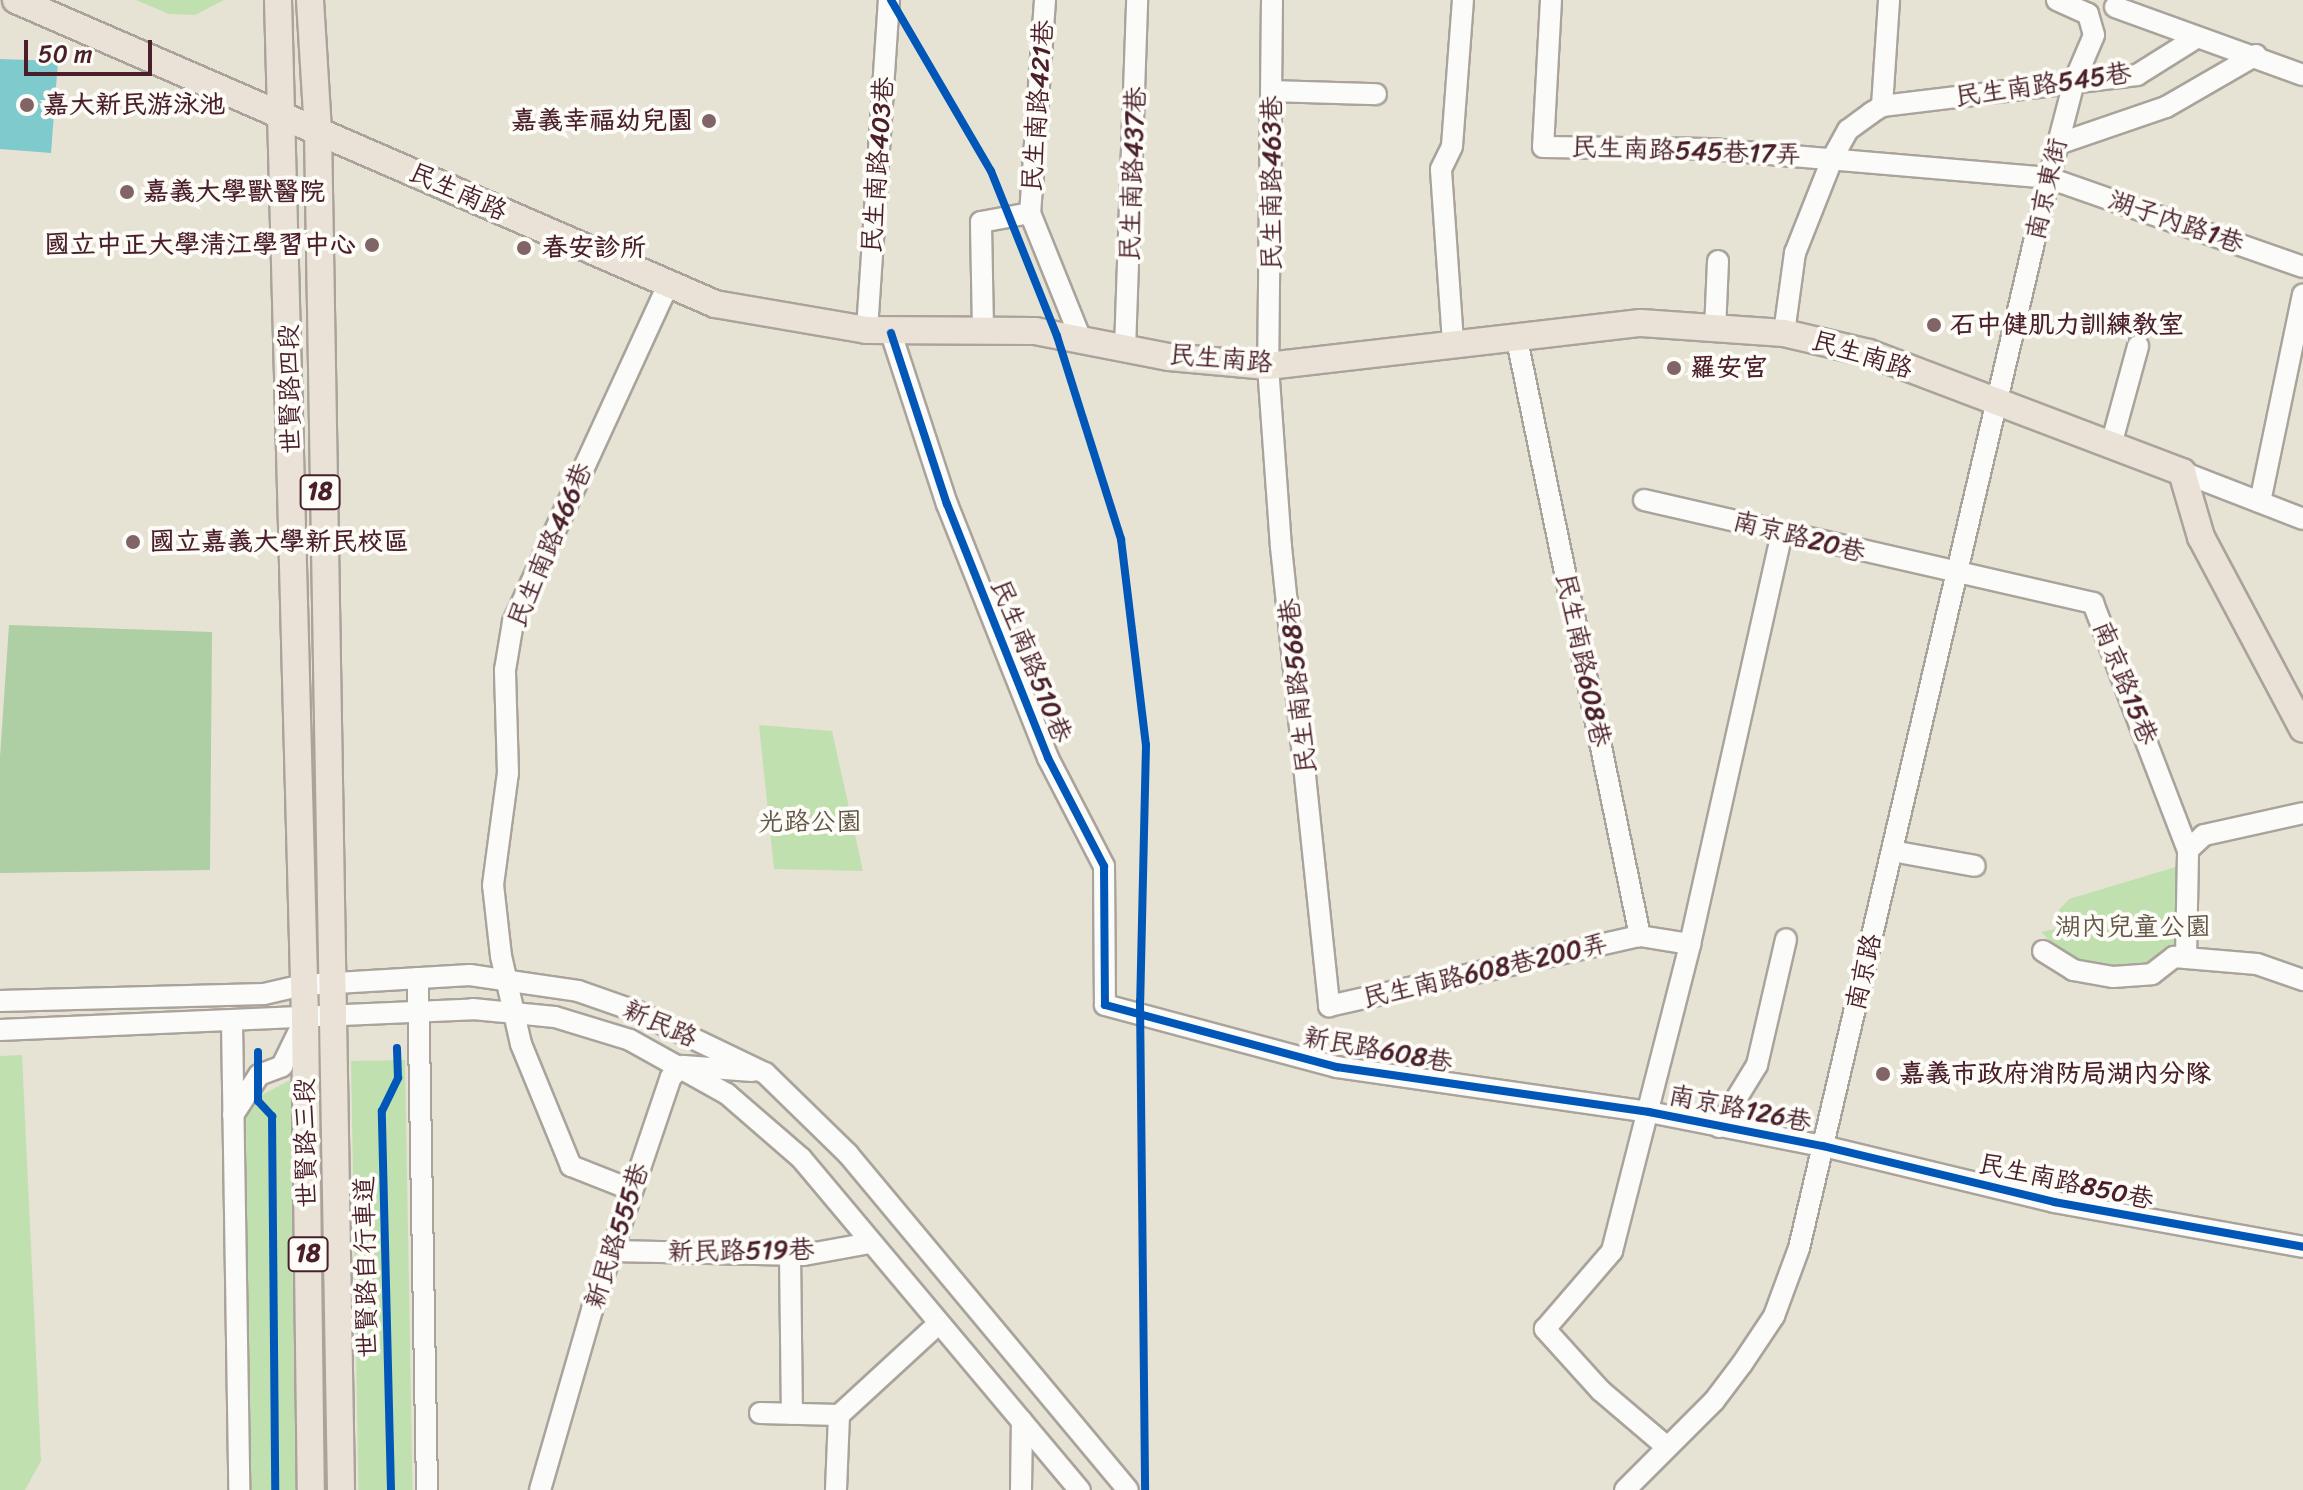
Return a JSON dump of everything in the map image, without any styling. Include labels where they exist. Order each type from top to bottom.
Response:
[{"type":"main road","name":"民生南路","points":[[16,0],[667,287],[715,304],[879,332],[1035,331],[1125,349],[1268,366],[1453,342],[1641,323],[1784,333],[1869,353],[2182,472]]},
{"type":"main road","name":"世賢路四段","points":[[278,0],[305,1017]]},
{"type":"main road","name":"世賢路四段","points":[[310,0],[318,131],[332,1017]]},
{"type":"main road","points":[[2182,472],[2201,537],[2303,729]]},
{"type":"main road","name":"世賢路三段","points":[[305,1017],[311,1490]]},
{"type":"main road","name":"世賢路三段","points":[[332,1017],[341,1490]]},
{"type":"street","name":"民生南路403巷","points":[[879,332],[889,0]]},
{"type":"street","name":"民生南路421巷","points":[[1045,0],[1030,213],[1082,342]]},
{"type":"street","name":"民生南路437巷","points":[[1125,349],[1137,0]]},
{"type":"street","name":"民生南路463巷","points":[[1268,366],[1272,0]]},
{"type":"street","points":[[1453,342],[1441,169],[1452,146],[1463,0]]},
{"type":"street","name":"民生南路545巷17弄","points":[[1551,0],[1543,147],[1711,149],[1833,157]]},
{"type":"street","points":[[1882,106],[1889,0]]},
{"type":"street","points":[[2057,0],[2088,14],[2090,22],[2117,4],[2196,38],[2256,55],[2303,75]]},
{"type":"street","name":"南京東街","points":[[1999,401],[2049,178],[2074,82],[2094,35],[2090,22]]},
{"type":"street","name":"民生南路545巷","points":[[1784,333],[1795,253],[1833,157],[1848,130],[1882,106],[2137,75],[2196,38]]},
{"type":"street","points":[[2058,144],[2166,107],[2256,55]]},
{"type":"street","points":[[1272,91],[1376,94]]},
{"type":"street","name":"湖子內路1巷","points":[[1833,157],[2049,178],[2303,267]]},
{"type":"street","name":"民生南路421巷","points":[[983,329],[981,222],[1030,213]]},
{"type":"street","points":[[1715,330],[1718,261]]},
{"type":"street","name":"民生南路466巷","points":[[632,1190],[571,1166],[538,1094],[511,1010],[493,885],[508,773],[505,670],[513,622],[667,287]]},
{"type":"street","points":[[2260,502],[2303,294]]},
{"type":"street","name":"民生南路510巷","points":[[879,332],[1048,758],[1104,866],[1105,1005]]},
{"type":"street","name":"民生南路608巷","points":[[1516,335],[1640,936]]},
{"type":"street","points":[[2111,445],[2138,346]]},
{"type":"street","name":"民生南路568巷","points":[[1268,366],[1329,1006]]},
{"type":"street","name":"南京路","points":[[1625,1490],[1714,1401],[1774,1316],[1799,1248],[1954,575],[1999,401]]},
{"type":"street","points":[[2182,472],[2303,519]]},
{"type":"street","name":"南京路20巷","points":[[1644,500],[1954,575]]},
{"type":"street","points":[[1667,1447],[1601,1391],[1545,1329],[1612,1251],[1690,944],[1782,533]]},
{"type":"street","name":"南京路15巷","points":[[1954,575],[2093,603],[2188,850],[2186,958]]},
{"type":"street","points":[[2188,850],[2204,835],[2303,813]]},
{"type":"street","points":[[1892,851],[1975,866]]},
{"type":"street","points":[[1640,936],[1690,944]]},
{"type":"street","name":"民生南路608巷200弄","points":[[1329,1006],[1640,936]]},
{"type":"street","name":"南京路126巷","points":[[1719,1127],[1757,1065],[1786,939]]},
{"type":"street","points":[[2043,951],[2073,970],[2113,977],[2152,974],[2174,957],[2257,964],[2303,980]]},
{"type":"street","name":"新民路","points":[[0,1001],[264,994],[303,985],[418,978],[504,977],[578,991],[638,1012],[765,1073],[884,1193],[1128,1490]]},
{"type":"street","points":[[418,978],[427,1490]]},
{"type":"street","name":"新民路608巷","points":[[1105,1005],[1337,1067],[1649,1112]]},
{"type":"street","name":"新民路","points":[[0,1030],[511,1010],[630,1040],[683,1066],[727,1094],[801,1158],[1080,1490]]},
{"type":"street","name":"世賢路三段","points":[[233,1115],[259,1075],[282,1066],[305,1017]]},
{"type":"street","points":[[232,1022],[239,1490]]},
{"type":"street","points":[[683,1066],[765,1073]]},
{"type":"street","name":"新民路555巷","points":[[540,1490],[632,1190],[671,1077],[683,1066]]},
{"type":"street","name":"南京路126巷","points":[[1649,1112],[1823,1146]]},
{"type":"street","name":"民生南路850巷","points":[[1823,1146],[2054,1202],[2303,1247]]},
{"type":"street","name":"新民路519巷","points":[[612,1251],[790,1254],[870,1243]]},
{"type":"street","points":[[790,1254],[792,1414]]},
{"type":"street","points":[[760,1413],[839,1415],[938,1324]]},
{"type":"street","points":[[836,1490],[839,1415]]},
{"type":"street","points":[[1021,1490],[1022,1421]]},
{"type":"green space","points":[[136,0],[224,0],[195,15],[169,14]]},
{"type":"green space","points":[[9,625],[212,632],[210,870],[0,873],[0,757]]},
{"type":"green space","name":"光路公園","points":[[759,725],[832,731],[863,871],[774,869]]},
{"type":"green space","name":"湖內兒童公園","points":[[2179,866],[2179,949],[2151,970],[2111,972],[2074,964],[2041,932],[2055,929],[2059,910],[2069,899]]},
{"type":"green space","points":[[22,1055],[41,1461],[25,1490],[0,1490],[0,1056]]},
{"type":"green space","points":[[405,1060],[413,1490],[358,1490],[351,1061]]},
{"type":"green space","points":[[296,1077],[300,1490],[250,1490],[246,1118],[258,1097]]},
{"type":"water","name":"嘉大新民游泳池","points":[[0,59],[58,61],[51,153],[0,149]]},
{"type":"cycle path","points":[[891,0],[991,171],[1057,336],[1121,539],[1146,745],[1140,1001],[1145,1490]]},
{"type":"cycle path","points":[[891,333],[947,504],[1048,758],[1104,866],[1105,1005],[1337,1067],[1649,1112],[1823,1146],[2054,1202],[2303,1247]]},
{"type":"cycle path","name":"世賢路自行車道","points":[[391,1490],[382,1111],[398,1078],[397,1048]]},
{"type":"cycle path","points":[[258,1052],[258,1101],[272,1116],[275,1490]]},
{"type":"place","name":"嘉大新民游泳池","points":[[27,105]]},
{"type":"place","name":"嘉義幸福幼兒園","points":[[709,121]]},
{"type":"place","name":"嘉義大學獸醫院","points":[[127,192]]},
{"type":"place","name":"國立中正大學清江學習中心","points":[[372,245]]},
{"type":"place","name":"春安診所","points":[[524,248]]},
{"type":"place","name":"石中健肌力訓練教室","points":[[1934,325]]},
{"type":"place","name":"羅安宮","points":[[1674,368]]},
{"type":"place","name":"國立嘉義大學新民校區","points":[[133,542]]},
{"type":"place","name":"嘉義市政府消防局湖內分隊","points":[[1883,1074]]}]
